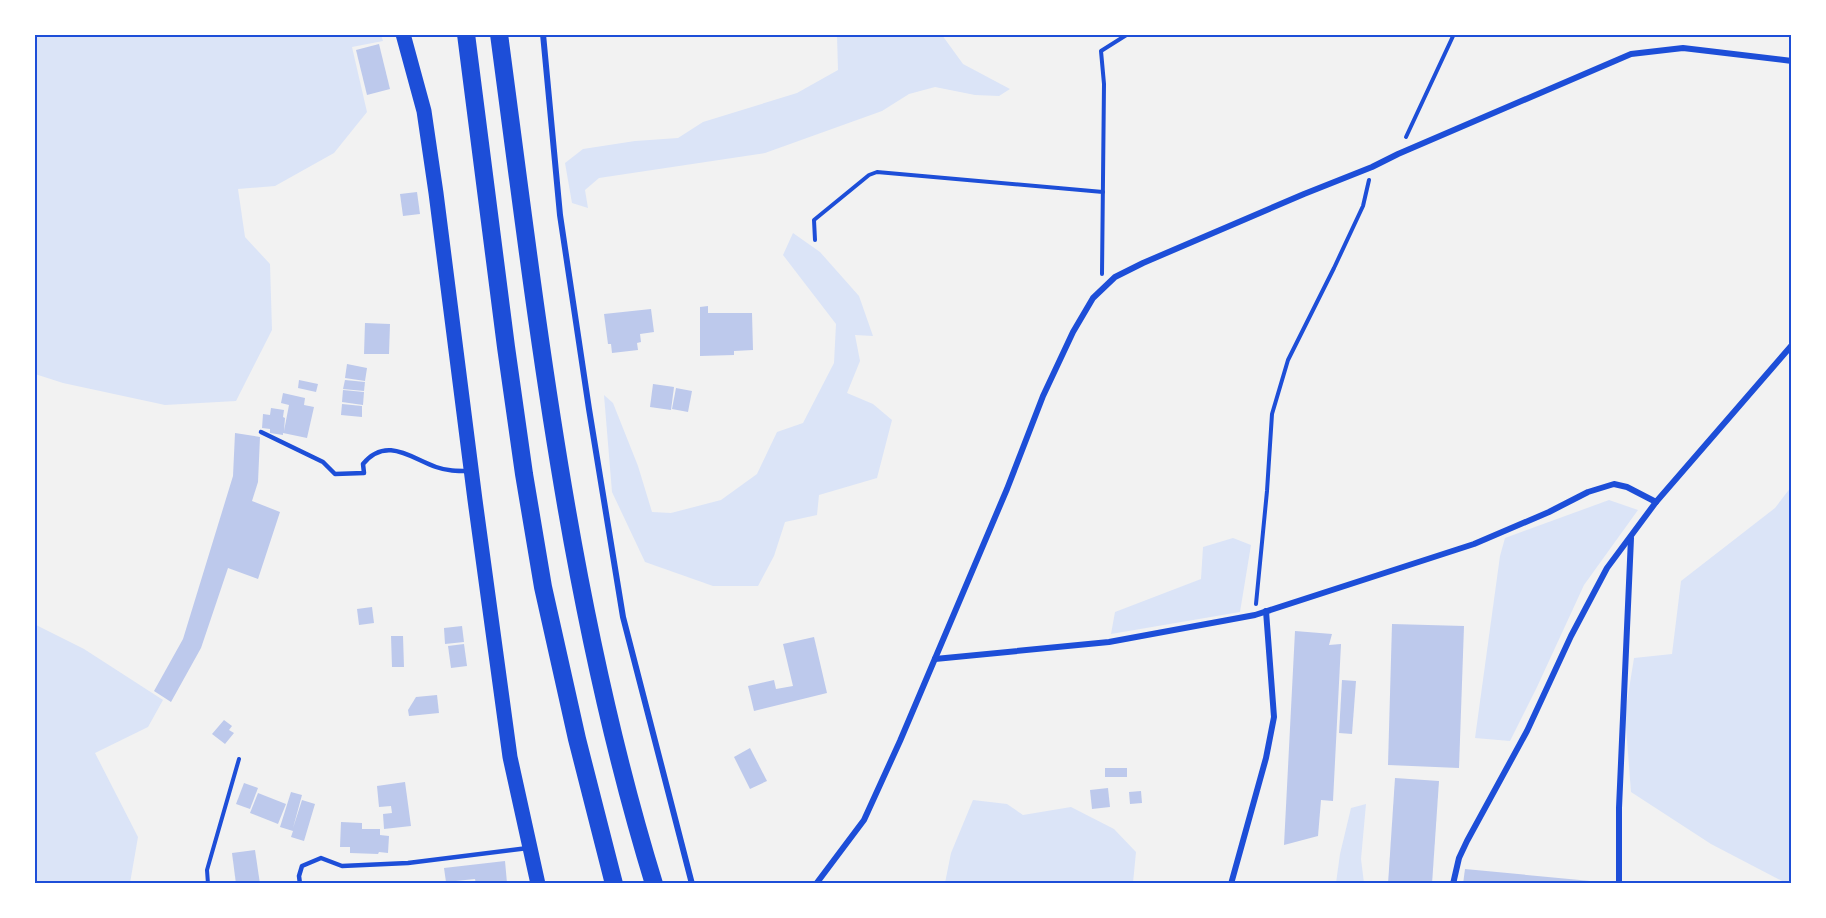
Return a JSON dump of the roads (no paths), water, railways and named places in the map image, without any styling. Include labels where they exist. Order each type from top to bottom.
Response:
[{"type":"highway","points":[[466,34],[506,347],[543,587],[577,739],[614,884]]},
{"type":"highway","points":[[499,34],[546,382],[579,577],[611,727],[654,884]]},
{"type":"main road","points":[[403,34],[424,111],[510,757],[538,884]]},
{"type":"street","points":[[543,34],[560,215],[588,409],[623,616],[692,884]]},
{"type":"street","points":[[816,884],[864,820],[1007,489],[1043,396],[1073,332],[1094,298],[1115,277],[1631,54],[1683,48],[1791,61]]},
{"type":"street","points":[[1453,884],[1459,858],[1467,841],[1527,731],[1571,636],[1607,568],[1656,502],[1791,345]]},
{"type":"street","points":[[935,659],[1109,642],[1255,615],[1474,544],[1549,512],[1588,492],[1614,484],[1627,487],[1656,502]]},
{"type":"street","points":[[1619,884],[1619,808],[1631,538]]},
{"type":"street","points":[[1231,884],[1266,758],[1274,717],[1266,611]]},
{"type":"lane","points":[[261,432],[323,462],[335,474],[363,473],[363,464],[369,457],[375,453],[396,450],[435,467],[452,471],[471,471]]},
{"type":"lane","points":[[300,884],[299,876],[302,866],[321,858],[342,866],[408,863],[530,848]]}]
